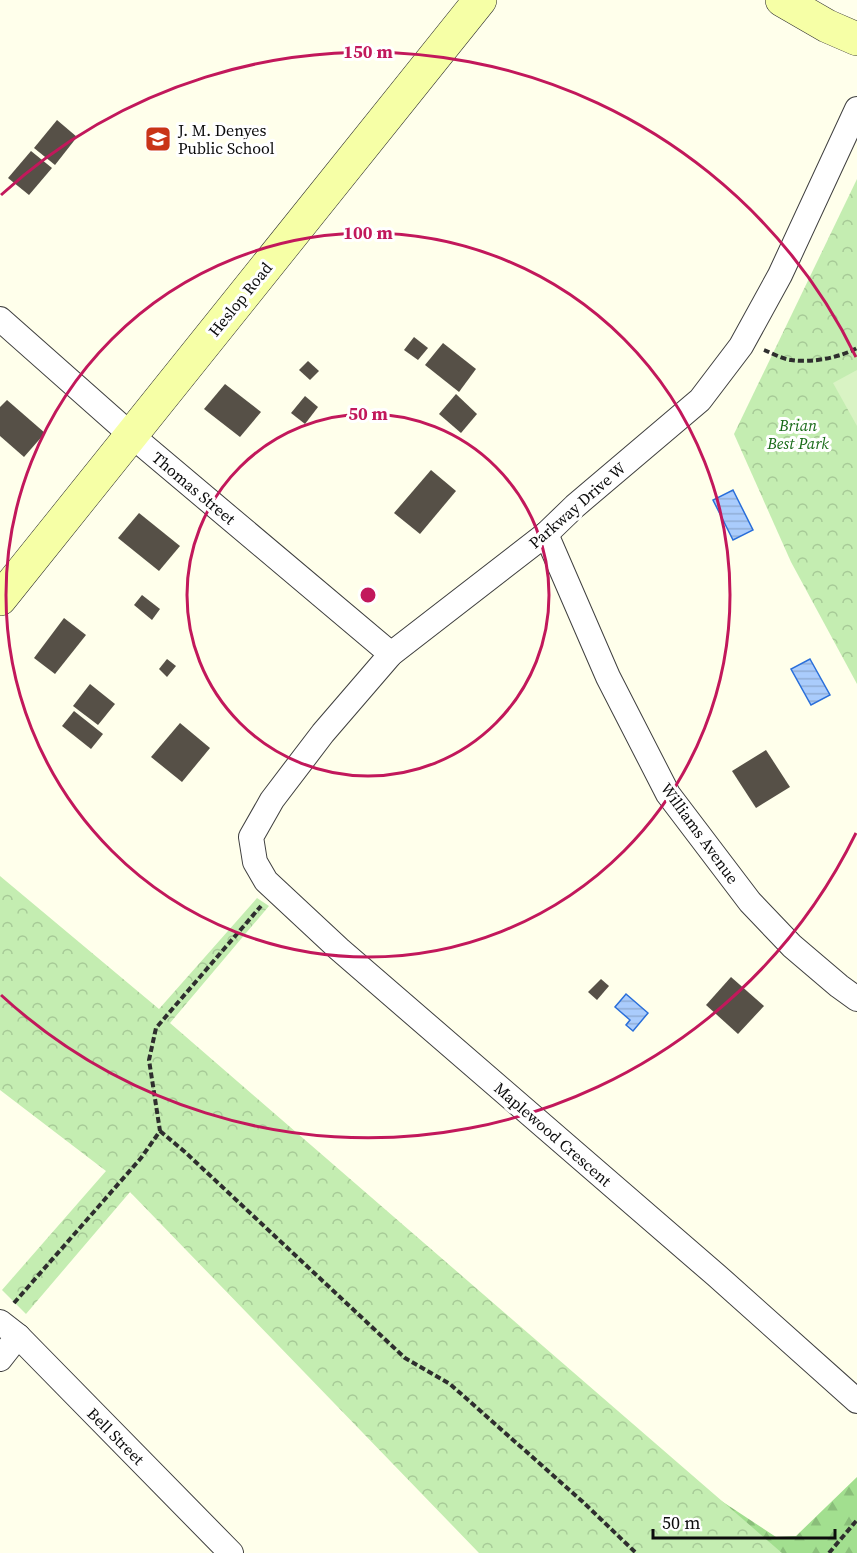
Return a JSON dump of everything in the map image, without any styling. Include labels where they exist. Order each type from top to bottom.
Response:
[{"type":"street","name":"Heslop Road","points":[[0,599],[480,0]]},
{"type":"street","points":[[782,0],[827,26],[857,39]]},
{"type":"street","name":"Parkway Drive W","points":[[255,862],[251,837],[272,800],[323,733],[391,654],[546,534],[575,506],[700,400],[746,339],[780,275],[857,109]]},
{"type":"street","name":"Thomas Street","points":[[0,319],[131,435],[391,654]]},
{"type":"street","name":"Williams Avenue","points":[[546,534],[608,677],[668,794],[750,902],[792,946],[838,986],[857,999]]},
{"type":"street","name":"Maplewood Crescent","points":[[255,862],[266,881],[339,950],[716,1275],[857,1401]]},
{"type":"street","points":[[0,1359],[9,1323]]},
{"type":"street","name":"Bell Street","points":[[9,1323],[231,1553]]},
{"type":"path","points":[[746,339],[765,351],[791,360],[818,359],[848,353],[857,348]]},
{"type":"path","points":[[275,889],[156,1028],[149,1060],[160,1131],[405,1358],[450,1384],[583,1502],[636,1553]]},
{"type":"path","points":[[9,1323],[160,1131]]},
{"type":"path","points":[[829,1553],[857,1520]]},
{"type":"green space","name":"Brian Best Park","points":[[857,179],[857,684],[791,562],[734,434]]},
{"type":"green space","points":[[857,370],[857,426],[833,383]]},
{"type":"green space","points":[[0,876],[159,1009],[257,898],[269,906],[170,1023],[782,1553],[479,1553],[130,1192],[26,1314],[2,1290],[106,1171],[0,1090]]},
{"type":"green space","points":[[679,1473],[776,1537],[796,1536],[857,1477],[857,1553],[728,1553]]},
{"type":"water","points":[[733,490],[753,530],[733,540],[713,500]]},
{"type":"water","points":[[810,659],[830,695],[811,705],[791,669]]},
{"type":"water","points":[[626,994],[648,1013],[633,1031],[626,1025],[630,1020],[615,1007]]},
{"type":"building","points":[[57,120],[77,137],[55,165],[34,148]]},
{"type":"building","points":[[31,151],[52,168],[29,195],[8,178]]},
{"type":"building","points":[[414,337],[428,348],[418,360],[404,350]]},
{"type":"building","points":[[443,343],[476,369],[459,392],[425,365]]},
{"type":"building","points":[[308,361],[319,371],[310,380],[299,370]]},
{"type":"building","points":[[225,384],[261,412],[240,437],[204,409]]},
{"type":"building","points":[[456,394],[477,414],[461,433],[439,414]]},
{"type":"building","points":[[305,396],[318,407],[305,424],[291,413]]},
{"type":"building","points":[[7,400],[45,433],[24,457],[0,436],[0,407]]},
{"type":"building","points":[[431,470],[456,491],[420,534],[394,513]]},
{"type":"building","points":[[139,513],[180,546],[159,571],[118,538]]},
{"type":"building","points":[[142,595],[160,609],[152,620],[134,605]]},
{"type":"building","points":[[64,618],[86,635],[55,674],[34,658]]},
{"type":"building","points":[[167,659],[176,666],[167,677],[159,669]]},
{"type":"building","points":[[90,684],[115,704],[98,725],[73,706]]},
{"type":"building","points":[[74,711],[103,734],[91,749],[62,726]]},
{"type":"building","points":[[180,723],[210,748],[182,782],[151,757]]},
{"type":"building","points":[[766,750],[790,787],[756,808],[732,771]]},
{"type":"building","points":[[731,977],[764,1006],[738,1034],[706,1005]]},
{"type":"building","points":[[601,979],[609,986],[597,1000],[588,992]]},
{"type":"place","name":"J. M. Denyes Public School","points":[[158,139]]}]
